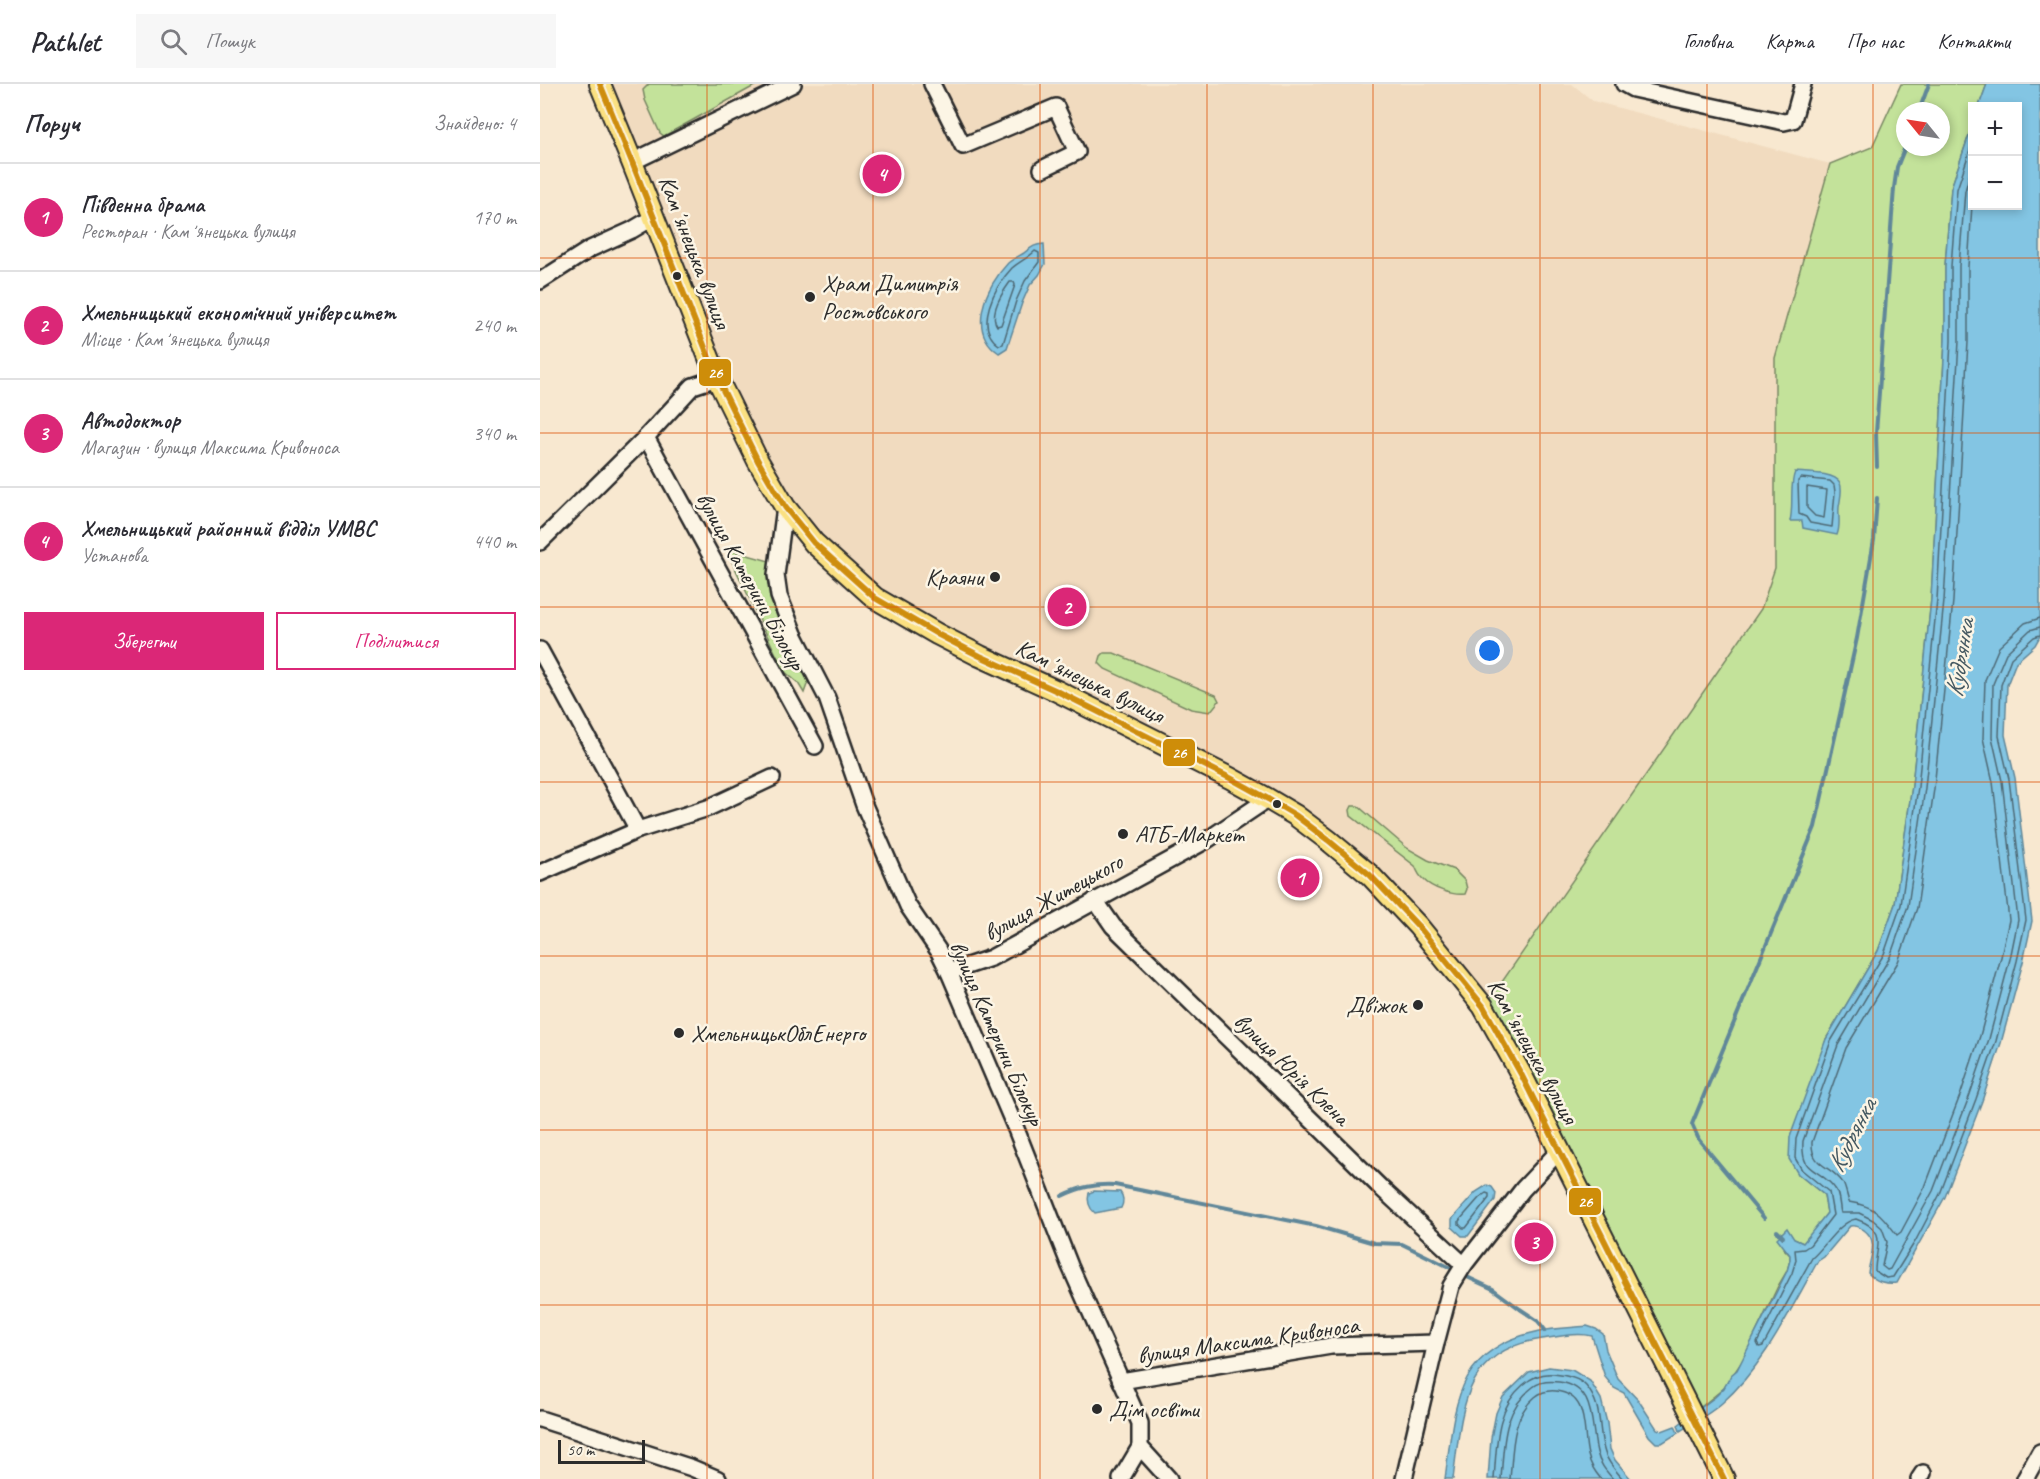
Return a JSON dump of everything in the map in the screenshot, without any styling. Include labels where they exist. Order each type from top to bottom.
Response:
[{"type":"main road","name":"Камʼянецька вулиця","points":[[600,84],[717,378],[758,461],[785,507],[814,543],[875,598],[958,645],[1066,696],[1268,798],[1328,840],[1370,876],[1418,926],[1483,1006],[1522,1076],[1724,1479]]},
{"type":"street","points":[[632,162],[793,84]]},
{"type":"street","points":[[932,84],[963,146],[1056,107],[1077,152],[1042,169]]},
{"type":"street","points":[[1624,84],[1633,89],[1784,122],[1793,120],[1803,84]]},
{"type":"street","points":[[540,281],[590,249],[654,217]]},
{"type":"street","points":[[540,542],[646,437],[693,386],[717,378]]},
{"type":"street","name":"вулиця Катерини Білокур","points":[[646,437],[815,746]]},
{"type":"street","name":"вулиця Катерини Білокур","points":[[785,507],[776,575],[782,604],[794,634],[826,698],[864,805],[908,906],[938,950],[949,972],[1016,1129],[1070,1266],[1140,1423],[1140,1447]]},
{"type":"street","points":[[540,650],[638,830]]},
{"type":"street","points":[[542,866],[638,830],[708,808],[772,778]]},
{"type":"street","name":"вулиця Житецького","points":[[949,972],[991,958],[1207,840],[1268,798]]},
{"type":"street","name":"вулиця Юрія Клена","points":[[1095,900],[1113,926],[1371,1179],[1464,1265]]},
{"type":"street","points":[[1404,1479],[1451,1286],[1464,1265],[1520,1192],[1559,1151]]},
{"type":"street","name":"вулиця Максима Кривоноса","points":[[1121,1381],[1331,1346],[1436,1343]]},
{"type":"street","points":[[540,1419],[692,1468],[718,1479]]},
{"type":"street","points":[[1121,1479],[1140,1447],[1168,1479]]},
{"type":"street","points":[[2025,1479],[2040,1452]]},
{"type":"shaded area","points":[[609,84],[1572,84],[1593,101],[1830,164],[1775,358],[1775,568],[1761,609],[1488,1002],[1374,871],[1059,686],[879,593],[818,539],[790,504],[722,375]]},
{"type":"green space","points":[[649,84],[758,84],[664,136],[660,133],[645,100],[643,90]]},
{"type":"green space","points":[[1901,84],[1987,84],[1980,102],[1968,102],[1968,138],[1951,188],[1945,266],[1945,340],[1931,599],[1912,786],[1895,904],[1878,951],[1826,1039],[1798,1174],[1824,1195],[1827,1213],[1806,1241],[1803,1243],[1794,1239],[1784,1249],[1790,1255],[1787,1271],[1743,1360],[1724,1388],[1696,1411],[1488,1002],[1761,609],[1775,568],[1775,358],[1830,164],[1872,147]]},
{"type":"green space","points":[[726,549],[773,562],[792,640],[808,682],[804,693],[798,683],[784,671]]},
{"type":"green space","points":[[1104,653],[1114,653],[1216,695],[1219,701],[1210,712],[1191,709],[1105,669],[1099,663]]},
{"type":"green space","points":[[1352,806],[1358,806],[1407,848],[1428,860],[1454,870],[1465,881],[1467,889],[1465,894],[1449,893],[1427,882],[1419,875],[1415,866],[1351,816]]},
{"type":"water","name":"Кудрянка","points":[[1987,84],[2040,84],[2040,636],[2035,645],[2016,662],[2007,685],[2005,735],[2015,778],[2032,921],[2023,962],[2001,1043],[1982,1101],[1945,1197],[1897,1283],[1881,1282],[1868,1273],[1872,1249],[1871,1239],[1864,1230],[1857,1226],[1850,1226],[1818,1261],[1776,1336],[1751,1372],[1717,1407],[1680,1431],[1678,1425],[1715,1397],[1737,1370],[1787,1271],[1790,1255],[1777,1238],[1787,1228],[1794,1239],[1803,1243],[1827,1213],[1824,1195],[1798,1174],[1789,1159],[1790,1137],[1826,1039],[1878,951],[1895,904],[1912,786],[1931,599],[1945,340],[1945,266],[1951,188],[1968,138],[1968,210],[2022,210],[2022,102],[1980,102]]},
{"type":"water","points":[[1044,244],[1045,264],[1030,285],[1007,348],[999,353],[989,344],[983,333],[983,308],[987,296],[1008,263],[1033,247]]},
{"type":"water","points":[[1795,472],[1826,475],[1837,479],[1840,483],[1837,535],[1803,528],[1802,521],[1790,521],[1792,483]]},
{"type":"water","points":[[1487,1185],[1492,1187],[1496,1193],[1495,1200],[1468,1236],[1462,1236],[1452,1227],[1452,1219],[1476,1192]]},
{"type":"water","points":[[1094,1191],[1120,1192],[1123,1200],[1121,1208],[1095,1213],[1088,1199],[1089,1193]]},
{"type":"water","points":[[1587,1326],[1603,1334],[1606,1350],[1618,1379],[1639,1401],[1657,1429],[1662,1431],[1675,1426],[1678,1433],[1662,1443],[1656,1443],[1649,1436],[1624,1393],[1614,1388],[1605,1377],[1592,1336],[1574,1335],[1542,1339],[1515,1345],[1495,1356],[1481,1371],[1470,1388],[1464,1409],[1453,1479],[1445,1479],[1457,1404],[1464,1384],[1475,1366],[1490,1351],[1512,1339],[1551,1329]]},
{"type":"water","points":[[1549,1367],[1572,1370],[1590,1381],[1601,1399],[1610,1449],[1615,1460],[1631,1479],[1488,1479],[1491,1438],[1496,1413],[1503,1397],[1529,1372]]},
{"type":"waterway","points":[[1922,102],[1929,84]]},
{"type":"waterway","points":[[1877,467],[1876,433],[1894,188],[1897,167],[1901,156]]},
{"type":"waterway","points":[[1764,1218],[1699,1140],[1692,1124],[1815,827],[1857,638],[1874,540],[1877,498]]},
{"type":"waterway","points":[[1062,1196],[1088,1187],[1115,1185],[1316,1226],[1374,1243],[1402,1244],[1453,1269]]},
{"type":"waterway","points":[[1777,1231],[1783,1237]]},
{"type":"waterway","points":[[1467,1277],[1493,1289],[1538,1321],[1545,1330]]},
{"type":"transit line","name":"26","points":[[600,84],[717,378],[758,461],[785,507],[814,543],[875,598],[980,656],[1057,691],[1268,799],[1295,815],[1370,875],[1418,926],[1483,1006],[1522,1076],[1724,1479]]},
{"type":"place","name":"Хмельницький районний відділ УМВС","points":[[882,174]]},
{"type":"place","name":"Храм Димитрія Ростовського","points":[[810,297]]},
{"type":"place","name":"Краяни","points":[[995,577]]},
{"type":"place","name":"Хмельницький економічний університет","points":[[1067,607]]},
{"type":"place","name":"АТБ-Маркет","points":[[1123,834]]},
{"type":"place","name":"Південна брама","points":[[1300,878]]},
{"type":"place","name":"Двіжок","points":[[1418,1005]]},
{"type":"place","name":"ХмельницькОблЕнерго","points":[[679,1033]]},
{"type":"place","name":"Автодоктор","points":[[1534,1242]]},
{"type":"place","name":"Дім освіти","points":[[1097,1409]]}]
